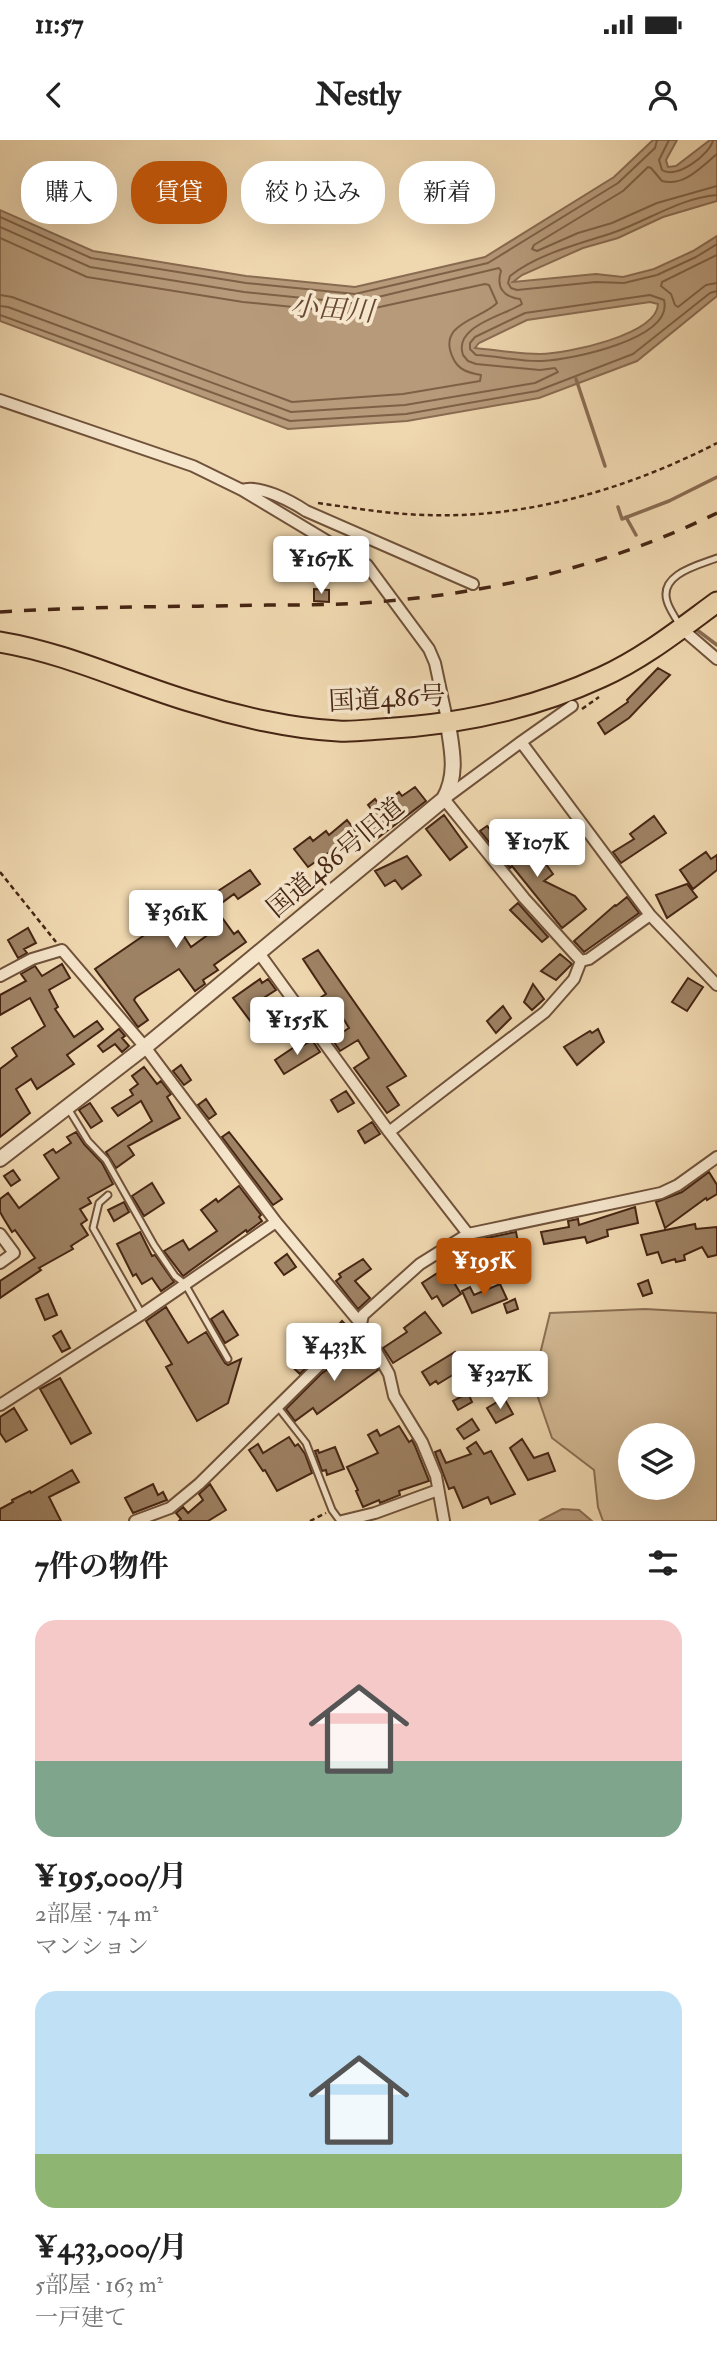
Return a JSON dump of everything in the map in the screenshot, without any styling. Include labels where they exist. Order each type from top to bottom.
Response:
[{"type":"highway","name":"国道486号","points":[[0,642],[71,660],[193,703],[261,720],[338,731],[448,723],[548,697],[601,677],[657,646],[717,602]]},
{"type":"street","points":[[0,400],[193,466],[242,489],[367,565],[429,649],[435,663],[448,723]]},
{"type":"street","points":[[242,489],[250,487],[290,501],[306,511],[473,584]]},
{"type":"street","points":[[290,501],[296,499],[308,502]]},
{"type":"street","points":[[681,628],[717,659]]},
{"type":"street","points":[[576,707],[521,742],[444,799],[524,898],[581,961]]},
{"type":"street","name":"国道486号旧道","points":[[0,1158],[145,1047],[444,799],[451,787],[454,767],[448,723]]},
{"type":"street","points":[[521,742],[650,915],[717,985]]},
{"type":"street","points":[[581,961],[589,959],[650,915]]},
{"type":"street","points":[[0,976],[32,959],[62,950],[145,1047],[276,1222],[361,1324],[389,1374],[394,1396],[422,1442],[436,1475],[444,1521]]},
{"type":"street","points":[[259,953],[389,1132],[468,1234]]},
{"type":"street","points":[[389,1132],[545,1012],[574,979],[581,961]]},
{"type":"street","points":[[135,1521],[170,1508],[199,1484],[361,1324],[363,1315],[420,1264],[468,1234],[661,1193],[678,1185],[717,1157]]},
{"type":"street","points":[[0,1405],[142,1314],[276,1222]]},
{"type":"street","points":[[0,1234],[14,1253],[0,1263]]},
{"type":"street","points":[[341,1521],[375,1513],[438,1490]]},
{"type":"lane","points":[[681,628],[667,603],[665,592],[670,582],[679,573],[717,558]]},
{"type":"lane","points":[[67,1107],[88,1141],[106,1160],[154,1245],[175,1276],[185,1284],[228,1359]]},
{"type":"lane","points":[[108,1195],[99,1203],[93,1228],[142,1314]]},
{"type":"lane","points":[[277,1406],[306,1443],[332,1510],[341,1521]]},
{"type":"path","points":[[308,502],[426,515],[501,512],[566,500],[614,487],[674,465],[717,443]]},
{"type":"path","points":[[576,707],[602,694]]},
{"type":"path","points":[[0,872],[62,950]]},
{"type":"path","points":[[310,1521],[332,1510]]},
{"type":"shaded area","points":[[645,1309],[717,1313],[717,1521],[603,1521],[598,1507],[594,1470],[552,1438],[533,1383],[550,1313]]},
{"type":"water","name":"小田川","points":[[653,140],[677,140],[666,160],[668,167],[676,166],[710,140],[717,140],[717,201],[663,217],[618,238],[583,248],[522,275],[513,282],[596,274],[623,277],[654,269],[693,251],[717,236],[717,296],[637,361],[539,398],[407,421],[288,429],[0,321],[0,210],[21,219],[21,224],[32,224],[93,251],[246,276],[355,287],[485,257],[614,177]],"holes":[[[650,302],[658,304],[654,315],[643,325],[627,333],[569,351],[540,354],[475,348],[479,343],[527,320]]]},
{"type":"water","points":[[562,1509],[579,1510],[592,1521],[539,1521]]},
{"type":"building","points":[[314,589],[329,590],[329,602],[314,601]]},
{"type":"building","points":[[658,668],[670,675],[629,718],[605,734],[598,723],[628,702]]},
{"type":"building","points":[[415,787],[426,801],[371,843],[359,828],[375,814],[368,805],[375,799],[381,807],[399,792],[402,796]]},
{"type":"building","points":[[444,815],[467,847],[450,860],[426,829]]},
{"type":"building","points":[[654,816],[666,833],[621,863],[613,852],[634,839],[630,834]]},
{"type":"building","points":[[347,820],[357,833],[308,867],[294,849],[310,837],[313,841],[326,831],[329,835]]},
{"type":"building","points":[[487,826],[501,842],[511,835],[535,865],[543,860],[553,874],[544,881],[575,896],[586,909],[562,928],[480,831]]},
{"type":"building","points":[[706,852],[711,859],[717,855],[717,870],[693,889],[680,870]]},
{"type":"building","points":[[407,856],[421,875],[402,889],[395,880],[385,886],[375,871]]},
{"type":"building","points":[[250,870],[260,884],[238,899],[234,894],[215,908],[234,934],[238,931],[246,942],[214,965],[218,970],[203,980],[205,984],[195,991],[179,969],[136,997],[134,1000],[148,1020],[138,1027],[95,969],[187,907],[189,910]],"holes":[[[201,915],[213,931],[191,947],[180,930]]]},
{"type":"building","points":[[687,884],[697,897],[667,918],[656,895]]},
{"type":"building","points":[[627,897],[639,913],[584,952],[574,941]]},
{"type":"building","points":[[518,903],[548,937],[542,942],[510,910]]},
{"type":"building","points":[[28,928],[36,943],[24,949],[27,953],[18,958],[8,940]]},
{"type":"building","points":[[318,950],[406,1076],[387,1087],[399,1105],[387,1113],[354,1068],[369,1058],[358,1040],[340,1051],[332,1039],[349,1028],[335,1005],[315,1017],[307,1006],[326,994],[303,959]]},
{"type":"building","points":[[560,954],[572,964],[556,980],[541,971]]},
{"type":"building","points":[[62,964],[70,978],[49,990],[58,1007],[55,1009],[74,1037],[97,1021],[103,1029],[67,1055],[74,1064],[37,1089],[31,1079],[16,1089],[30,1113],[0,1137],[0,1069],[17,1056],[12,1048],[45,1026],[30,998],[0,1015],[0,995],[26,981],[21,974],[35,966],[42,976]]},
{"type":"building","points":[[688,978],[703,987],[687,1011],[672,1002]]},
{"type":"building","points":[[260,979],[262,983],[268,979],[276,990],[262,999],[275,1016],[289,1008],[297,1019],[276,1034],[267,1023],[257,1030],[233,998]]},
{"type":"building","points":[[533,984],[544,999],[532,1010],[524,1002]]},
{"type":"building","points":[[503,1006],[511,1018],[496,1033],[487,1021]]},
{"type":"building","points":[[119,1029],[129,1046],[122,1052],[115,1044],[103,1052],[98,1046]]},
{"type":"building","points":[[598,1029],[604,1042],[577,1065],[564,1047]]},
{"type":"building","points":[[312,1040],[320,1052],[284,1074],[275,1060],[296,1046],[298,1049]]},
{"type":"building","points":[[181,1065],[191,1080],[184,1085],[173,1071]]},
{"type":"building","points":[[144,1067],[157,1084],[161,1081],[171,1094],[167,1097],[180,1118],[128,1146],[134,1155],[116,1168],[106,1152],[152,1121],[141,1101],[118,1116],[112,1108],[133,1095],[130,1090],[138,1084],[132,1076]]},
{"type":"building","points":[[346,1091],[354,1103],[338,1112],[331,1100]]},
{"type":"building","points":[[206,1099],[216,1114],[209,1119],[198,1105]]},
{"type":"building","points":[[90,1103],[102,1121],[91,1128],[79,1110]]},
{"type":"building","points":[[372,1122],[380,1134],[365,1143],[358,1131]]},
{"type":"building","points":[[76,1132],[102,1163],[113,1184],[88,1198],[91,1203],[80,1209],[87,1220],[81,1224],[88,1235],[71,1246],[73,1249],[39,1268],[41,1270],[0,1298],[0,1281],[35,1258],[4,1219],[0,1212],[0,1199],[8,1193],[19,1208],[59,1178],[44,1155],[53,1149],[56,1153],[71,1143],[67,1137]]},
{"type":"building","points":[[229,1132],[282,1199],[273,1205],[222,1137]]},
{"type":"building","points":[[13,1170],[20,1180],[11,1186],[4,1176]]},
{"type":"building","points":[[709,1172],[717,1185],[717,1194],[707,1200],[706,1198],[665,1228],[656,1202],[682,1192]]},
{"type":"building","points":[[152,1183],[164,1203],[144,1216],[132,1196]]},
{"type":"building","points":[[239,1186],[261,1215],[259,1217],[262,1221],[183,1276],[164,1251],[183,1240],[189,1250],[217,1231],[201,1210],[216,1199],[218,1202]]},
{"type":"building","points":[[124,1202],[129,1212],[114,1221],[108,1210]]},
{"type":"building","points":[[635,1207],[638,1223],[607,1230],[608,1236],[587,1243],[585,1237],[544,1244],[541,1232],[569,1227],[568,1221],[578,1219],[579,1225]]},
{"type":"building","points":[[695,1224],[696,1229],[717,1227],[717,1255],[708,1257],[702,1247],[684,1255],[685,1260],[676,1262],[675,1259],[662,1263],[658,1252],[647,1255],[641,1235]]},
{"type":"building","points":[[140,1232],[152,1256],[155,1255],[174,1282],[161,1291],[152,1278],[142,1284],[136,1274],[133,1276],[117,1244]]},
{"type":"building","points":[[516,1232],[518,1242],[479,1254],[476,1240]]},
{"type":"building","points":[[287,1254],[296,1267],[284,1275],[275,1263]]},
{"type":"building","points":[[363,1259],[371,1269],[355,1281],[370,1298],[358,1309],[336,1281],[341,1277],[339,1274]]},
{"type":"building","points":[[445,1268],[461,1294],[443,1306],[437,1296],[432,1299],[422,1283]]},
{"type":"building","points":[[648,1280],[652,1293],[643,1296],[638,1284]]},
{"type":"building","points":[[500,1284],[507,1299],[472,1313],[462,1291],[470,1287],[474,1295]]},
{"type":"building","points":[[48,1294],[57,1315],[45,1320],[36,1299]]},
{"type":"building","points":[[515,1299],[518,1309],[507,1313],[504,1304]]},
{"type":"building","points":[[166,1307],[188,1343],[206,1332],[225,1363],[228,1365],[241,1359],[228,1403],[197,1421],[166,1367],[172,1364],[146,1321]]},
{"type":"building","points":[[223,1311],[238,1335],[225,1343],[211,1319]]},
{"type":"building","points":[[425,1312],[441,1333],[393,1363],[383,1348],[407,1332],[404,1328]]},
{"type":"building","points":[[342,1321],[347,1326],[300,1374],[288,1363],[309,1340],[318,1348]]},
{"type":"building","points":[[61,1331],[70,1348],[62,1352],[53,1336]]},
{"type":"building","points":[[363,1344],[378,1370],[317,1414],[313,1408],[295,1421],[286,1409],[321,1374]]},
{"type":"building","points":[[455,1352],[464,1368],[438,1384],[436,1381],[430,1385],[422,1372]]},
{"type":"building","points":[[493,1360],[502,1372],[487,1382],[478,1370]]},
{"type":"building","points":[[60,1378],[91,1433],[71,1444],[40,1389]]},
{"type":"building","points":[[468,1393],[472,1402],[458,1410],[453,1401]]},
{"type":"building","points":[[504,1398],[513,1414],[496,1423],[487,1408]]},
{"type":"building","points":[[14,1408],[27,1430],[6,1442],[0,1433],[0,1417]]},
{"type":"building","points":[[472,1419],[479,1430],[464,1439],[457,1429]]},
{"type":"building","points":[[399,1426],[409,1442],[412,1440],[429,1481],[399,1491],[400,1495],[380,1503],[379,1500],[363,1507],[347,1467],[378,1453],[368,1435],[377,1430],[380,1436]]},
{"type":"building","points":[[289,1437],[305,1454],[312,1473],[277,1491],[249,1450],[258,1444],[263,1453]]},
{"type":"building","points":[[522,1439],[534,1458],[548,1453],[555,1471],[528,1480],[510,1448]]},
{"type":"building","points":[[476,1442],[484,1454],[491,1451],[515,1494],[491,1504],[488,1497],[463,1508],[454,1487],[449,1489],[435,1452],[440,1450],[446,1463],[471,1454],[467,1448]]},
{"type":"building","points":[[335,1447],[344,1469],[327,1475],[326,1470],[322,1471],[315,1451],[318,1450],[319,1453]]},
{"type":"building","points":[[72,1470],[79,1482],[49,1497],[61,1521],[0,1521],[0,1509],[13,1502],[12,1500],[30,1491],[31,1493]]},
{"type":"building","points":[[153,1484],[158,1495],[163,1492],[167,1500],[133,1513],[125,1498]]},
{"type":"building","points":[[210,1484],[226,1510],[208,1521],[179,1521],[181,1519],[176,1513],[183,1507],[188,1513],[203,1500],[199,1494]]},
{"type":"waterway","points":[[576,379],[605,466]]},
{"type":"waterway","points":[[618,507],[622,519],[669,501],[717,477]]},
{"type":"waterway","points":[[626,517],[636,535]]},
{"type":"waterway","points":[[697,630],[717,645]]},
{"type":"railway","points":[[0,612],[336,604],[464,592],[551,574],[593,562],[635,548],[717,513]]}]
